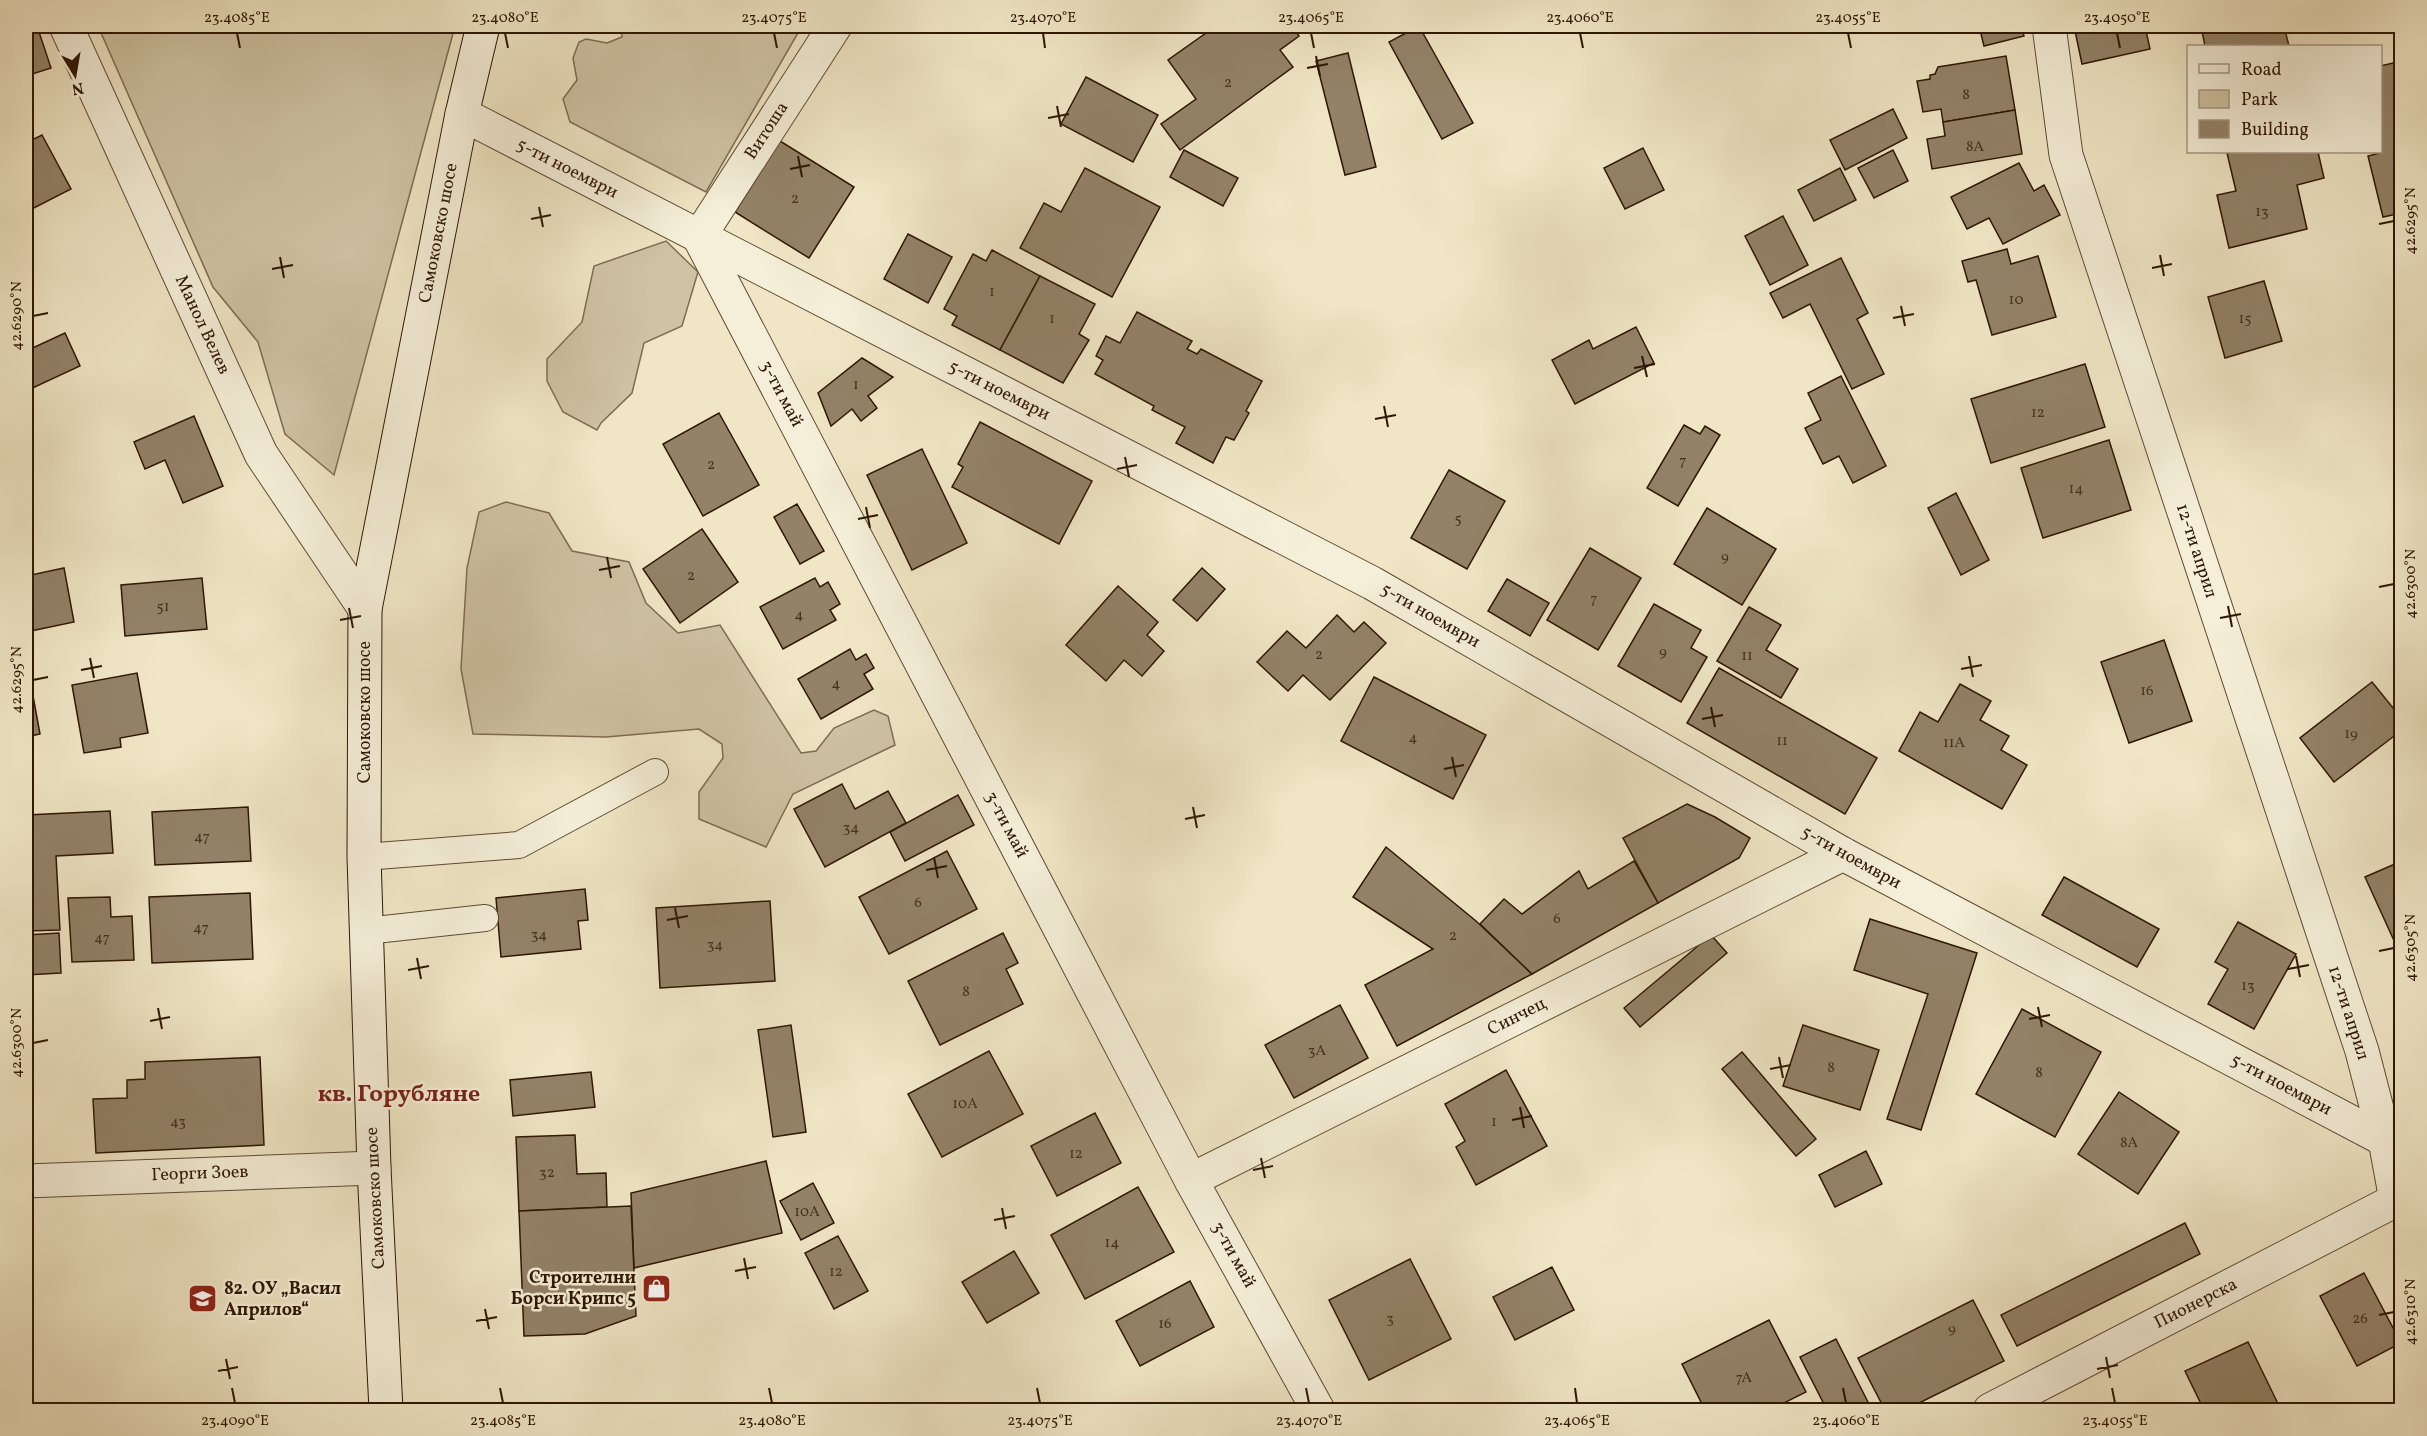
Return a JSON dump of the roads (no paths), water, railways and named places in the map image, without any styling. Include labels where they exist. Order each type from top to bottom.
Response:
[{"type":"street","name":"Манол Велев","points":[[66,26],[261,454],[365,609]]},
{"type":"street","name":"Самоковско шосе","points":[[386,1410],[374,1168],[364,857],[365,609],[462,114],[483,26]]},
{"type":"street","name":"Витоша","points":[[699,237],[835,26]]},
{"type":"street","name":"12-ти април","points":[[2049,26],[2066,155],[2361,1051],[2393,1140]]},
{"type":"street","name":"5-ти ноември","points":[[462,114],[1372,583],[1843,854],[2393,1140]]},
{"type":"street","name":"3-ти май","points":[[699,237],[1191,1180],[1318,1410]]},
{"type":"street","name":"Синчец","points":[[1191,1180],[1843,854]]},
{"type":"street","points":[[2393,1140],[2400,1199]]},
{"type":"street","name":"Георги Зоев","points":[[26,1181],[374,1168]]},
{"type":"street","name":"Пионерска","points":[[1990,1410],[2400,1199]]},
{"type":"lane","points":[[364,857],[519,845],[656,772]]},
{"type":"lane","points":[[366,931],[484,918]]},
{"type":"place","name":"Строителни Борси Крипс 5","points":[[657,1288]]},
{"type":"place","name":"82. ОУ „Васил Априлов“","points":[[203,1299]]},
{"type":"district","name":"кв. Горубляне","points":[[399,1095]]}]
